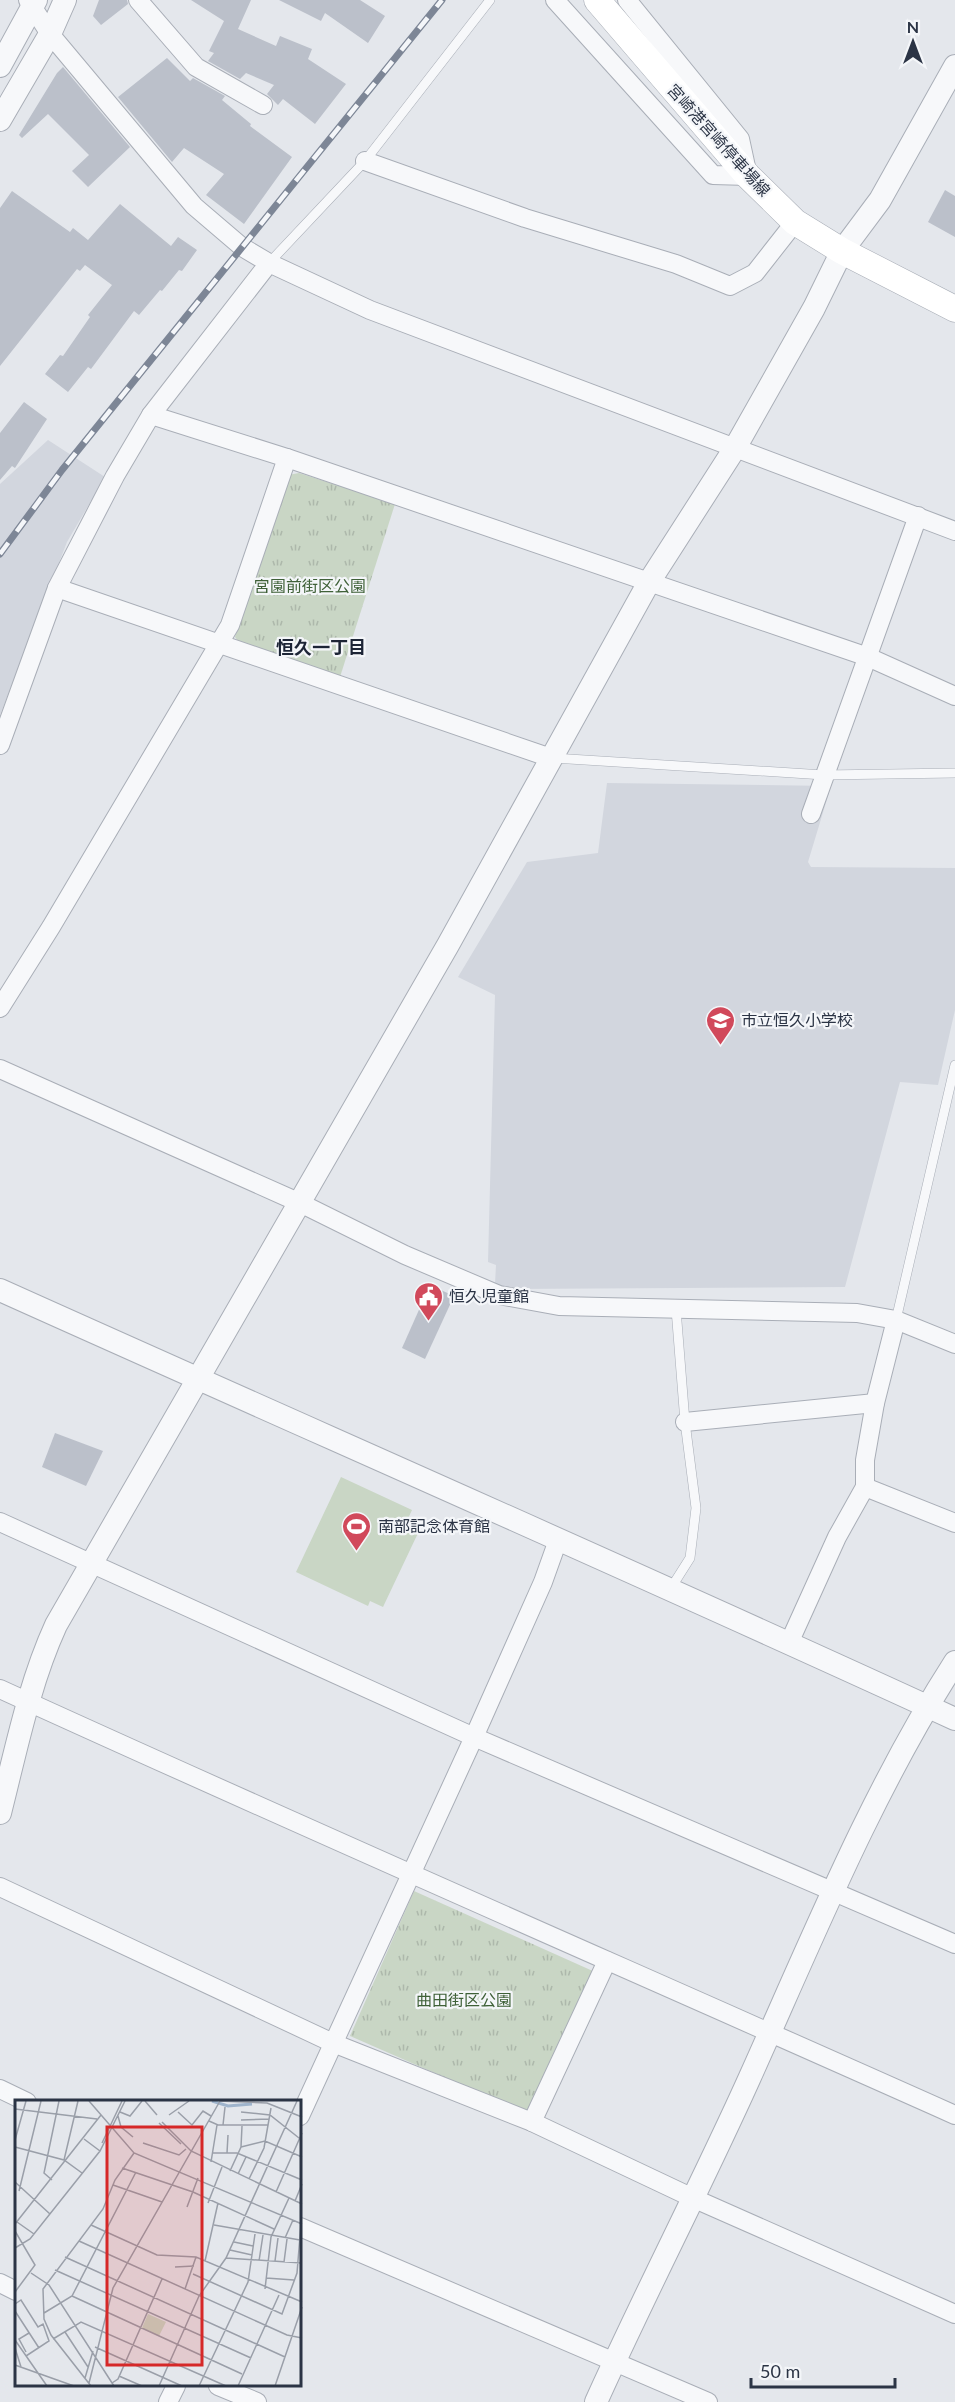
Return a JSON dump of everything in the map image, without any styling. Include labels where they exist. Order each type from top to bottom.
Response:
[{"type":"main road","name":"宮崎港宮崎停車場線","points":[[597,0],[748,176],[795,222],[842,251],[955,309]]},
{"type":"street","points":[[0,120],[50,34],[64,0]]},
{"type":"street","points":[[138,0],[196,67],[263,105]]},
{"type":"street","points":[[555,0],[713,175],[748,176],[741,140],[627,0]]},
{"type":"street","points":[[32,2],[50,34],[194,206],[242,246],[269,263],[370,310],[955,531]]},
{"type":"street","points":[[0,66],[32,2]]},
{"type":"street","points":[[0,1813],[28,1702],[44,1652],[56,1625],[448,945],[649,582],[735,448],[814,308],[842,251],[880,200],[955,66]]},
{"type":"street","points":[[365,161],[525,218],[676,264],[730,286],[755,273],[795,222]]},
{"type":"street","points":[[0,745],[57,588],[79,542],[151,415],[269,263]]},
{"type":"street","points":[[151,415],[287,458],[868,657],[955,696]]},
{"type":"street","points":[[0,1008],[51,927],[230,625],[287,458]]},
{"type":"street","points":[[811,814],[918,516]]},
{"type":"street","points":[[57,588],[551,758]]},
{"type":"street","points":[[0,1069],[298,1202],[405,1255],[500,1295],[559,1306],[676,1309],[694,1307],[857,1313],[896,1320],[955,1344]]},
{"type":"street","points":[[0,1290],[558,1540],[671,1588],[955,1719]]},
{"type":"street","points":[[789,1643],[837,1537],[865,1487],[865,1460],[874,1403],[896,1320]]},
{"type":"street","points":[[685,1422],[874,1403]]},
{"type":"street","points":[[865,1487],[955,1523]]},
{"type":"street","points":[[0,1522],[474,1737],[955,1944]]},
{"type":"street","points":[[302,2112],[409,1874],[474,1737],[543,1582],[558,1540]]},
{"type":"street","points":[[596,2402],[695,2199],[835,1891],[927,1706],[955,1662]]},
{"type":"street","points":[[0,1689],[409,1874],[771,2031],[955,2115]]},
{"type":"street","points":[[0,1887],[333,2043],[531,2122],[695,2199],[955,2314]]},
{"type":"street","points":[[531,2122],[607,1961]]},
{"type":"street","points":[[0,2089],[23,2100]]},
{"type":"street","points":[[302,2228],[615,2360],[708,2402]]},
{"type":"street","points":[[0,2283],[15,2290]]},
{"type":"street","points":[[168,2402],[175,2387]]},
{"type":"street","points":[[223,2387],[257,2402]]},
{"type":"lane","points":[[269,263],[365,161],[490,0]]},
{"type":"lane","points":[[551,758],[824,775],[955,773]]},
{"type":"lane","points":[[896,1320],[955,1065]]},
{"type":"lane","points":[[671,1588],[690,1558],[696,1508],[685,1422],[676,1309]]},
{"type":"shaded area","points":[[48,440],[105,477],[67,542],[0,715],[0,484]]},
{"type":"shaded area","name":"市立恒久小学校","points":[[607,783],[831,786],[808,862],[811,867],[955,868],[955,1010],[938,1085],[900,1082],[845,1287],[511,1289],[495,1284],[496,1265],[488,1262],[495,995],[458,977],[527,862],[598,853]]},
{"type":"green space","name":"宮園前街区公園","points":[[299,473],[395,504],[340,677],[240,644],[235,637],[288,475]]},
{"type":"green space","name":"南部記念体育館","points":[[341,1477],[412,1510],[405,1525],[419,1531],[383,1607],[370,1601],[368,1606],[296,1572]]},
{"type":"green space","name":"曲田街区公園","points":[[414,1891],[595,1972],[528,2114],[350,2036]]},
{"type":"building","points":[[99,0],[127,0],[128,4],[101,25],[93,16]]},
{"type":"building","points":[[191,0],[251,0],[238,29],[276,46],[280,36],[312,49],[308,59],[346,84],[315,124],[283,99],[278,105],[267,94],[274,85],[246,73],[240,79],[208,61],[214,53],[209,51],[224,21]]},
{"type":"building","points":[[279,0],[360,0],[385,16],[368,43],[325,13],[321,21]]},
{"type":"building","points":[[167,58],[190,81],[193,78],[225,96],[222,100],[251,124],[250,126],[292,157],[244,224],[206,195],[224,174],[184,148],[172,162],[118,97]]},
{"type":"building","points":[[63,67],[130,147],[88,187],[72,171],[89,155],[48,114],[22,138],[19,135]]},
{"type":"building","points":[[945,190],[955,196],[955,237],[928,222]]},
{"type":"building","points":[[12,191],[70,232],[73,228],[88,240],[120,204],[171,246],[178,237],[197,250],[182,271],[179,270],[139,315],[134,311],[91,369],[88,367],[68,392],[45,374],[60,355],[63,356],[90,317],[88,315],[112,285],[85,265],[80,271],[77,269],[0,366],[0,208]]},
{"type":"building","points":[[24,402],[47,419],[15,468],[12,466],[0,480],[0,433]]},
{"type":"building","name":"恒久児童館","points":[[430,1285],[454,1296],[425,1359],[402,1348]]},
{"type":"building","points":[[55,1433],[103,1451],[86,1486],[42,1467]]},
{"type":"railway","points":[[0,554],[62,470],[442,0]]},
{"type":"place","name":"市立恒久小学校","points":[[720,1046]]},
{"type":"place","name":"恒久児童館","points":[[428,1322]]},
{"type":"place","name":"南部記念体育館","points":[[357,1552]]},
{"type":"district","name":"恒久一丁目","points":[[321,648]]}]
